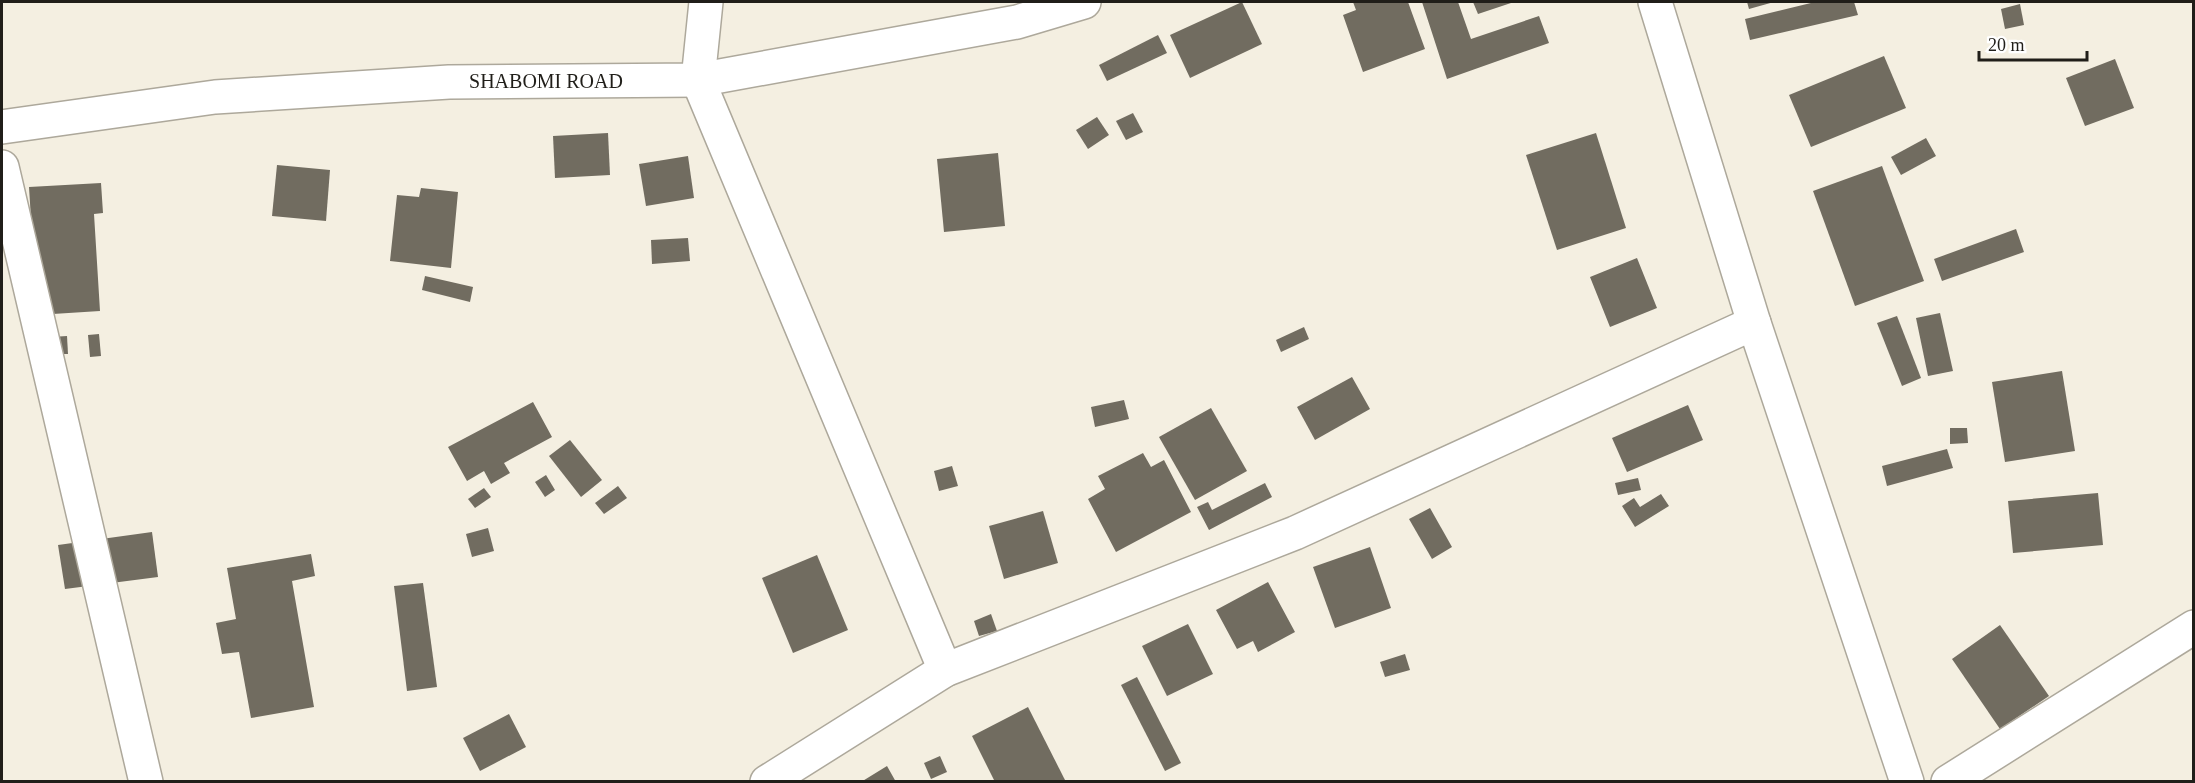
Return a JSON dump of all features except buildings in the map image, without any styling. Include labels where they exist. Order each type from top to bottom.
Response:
[{"type":"street","points":[[706,2],[698,80],[945,669]]},
{"type":"street","name":"SHABOMI ROAD","points":[[2,127],[215,97],[449,82],[698,80],[1017,22],[1084,2]]},
{"type":"street","points":[[1655,2],[1754,323],[1907,782]]},
{"type":"street","points":[[2,167],[146,782]]},
{"type":"street","points":[[767,782],[945,669],[1295,533],[1754,323]]},
{"type":"street","points":[[1948,782],[2193,627]]}]
